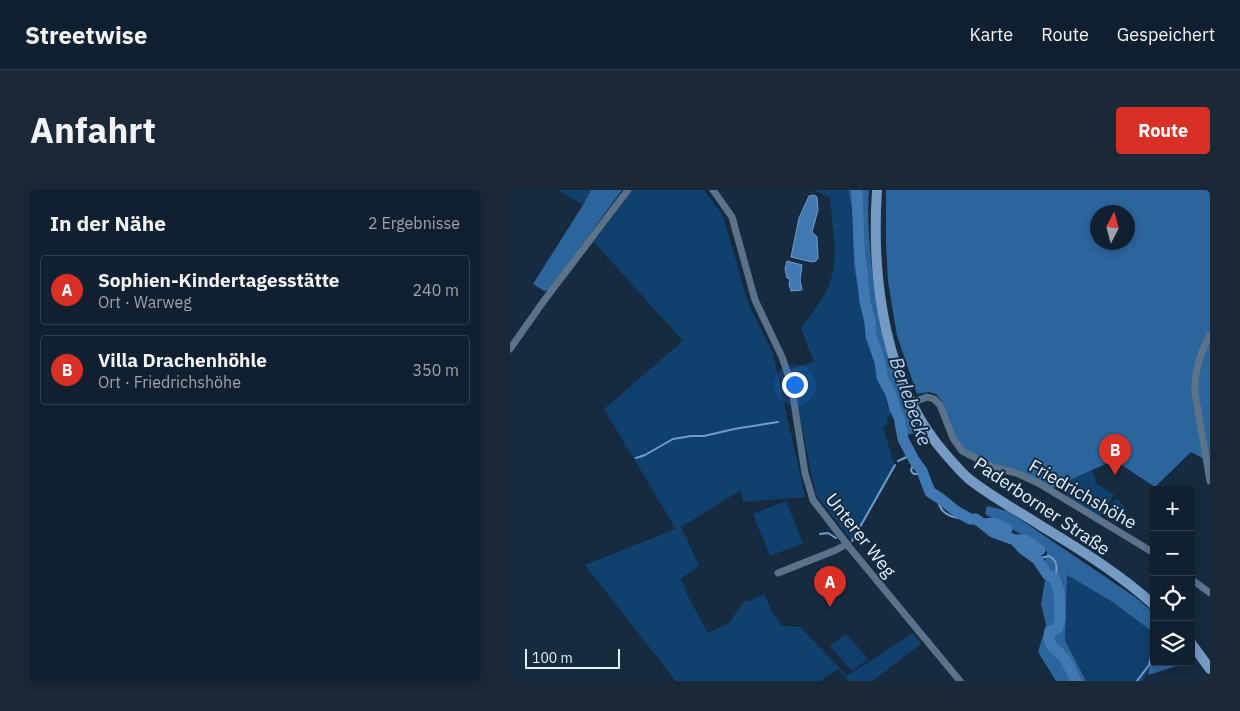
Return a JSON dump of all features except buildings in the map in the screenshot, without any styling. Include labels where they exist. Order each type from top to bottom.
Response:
[{"type":"main road","name":"Paderborner Straße","points":[[877,190],[876,261],[882,306],[892,350],[911,403],[925,428],[937,445],[967,478],[1090,558],[1150,602]]},
{"type":"main road","points":[[1195,648],[1210,669]]},
{"type":"street","points":[[510,349],[628,190]]},
{"type":"street","name":"Unterer Weg","points":[[713,190],[732,217],[755,300],[782,357],[791,383],[806,473],[816,505],[960,681]]},
{"type":"street","points":[[1210,335],[1197,365],[1194,383],[1210,481]]},
{"type":"street","name":"Friedrichshöhe","points":[[911,403],[927,397],[934,399],[940,404],[953,438],[962,450],[992,466],[1019,474],[1040,484],[1150,551]]},
{"type":"street","points":[[778,573],[847,544]]},
{"type":"street","points":[[1195,582],[1210,593]]},
{"type":"shaded area","points":[[558,190],[591,190],[583,205]]},
{"type":"shaded area","points":[[591,190],[622,190],[549,290],[544,291],[533,284]]},
{"type":"shaded area","points":[[632,190],[704,190],[723,216],[748,303],[773,354],[805,497],[743,502],[741,490],[681,527],[699,566],[680,579],[687,590],[685,591],[708,633],[729,623],[746,599],[748,602],[764,594],[782,626],[800,627],[847,676],[913,633],[921,644],[872,681],[849,681],[838,669],[820,681],[676,681],[585,565],[676,529],[604,409],[683,341],[594,242]]},
{"type":"shaded area","points":[[814,190],[849,190],[860,300],[873,358],[891,414],[887,419],[887,425],[883,427],[895,467],[853,542],[816,495],[790,369],[814,362],[801,328],[824,294],[833,273],[834,241],[830,198]]},
{"type":"shaded area","points":[[849,190],[869,190],[868,216],[871,259],[881,327],[901,391],[922,432],[900,436],[880,381],[865,326],[854,266],[853,217]]},
{"type":"shaded area","points":[[886,190],[1210,190],[1210,460],[1208,461],[1191,452],[1156,486],[1153,486],[1114,460],[1053,488],[962,451],[952,442],[941,400],[936,394],[929,392],[917,394],[897,336],[888,281]]},
{"type":"shaded area","points":[[814,195],[817,197],[818,210],[812,232],[817,237],[818,258],[812,262],[791,257],[799,218],[809,196]]},
{"type":"shaded area","points":[[787,261],[802,265],[800,280],[802,290],[791,291],[790,279],[787,278],[785,269]]},
{"type":"shaded area","points":[[1092,470],[1097,484],[1114,495],[1100,517],[1065,497],[1067,482]]},
{"type":"shaded area","points":[[1117,499],[1127,510],[1121,515],[1111,504]]},
{"type":"shaded area","points":[[786,501],[803,543],[770,556],[753,514]]},
{"type":"shaded area","points":[[987,506],[1008,511],[1135,597],[1150,610],[1150,630],[1111,601],[1067,575],[1065,640],[1086,681],[1056,681],[1038,652],[1046,625],[1041,604],[1047,568],[1045,562],[1047,552],[1040,545],[985,514]]},
{"type":"shaded area","points":[[1067,575],[1111,601],[1150,630],[1150,666],[1143,681],[1086,681],[1065,640]]},
{"type":"shaded area","points":[[846,634],[868,659],[852,671],[830,646]]},
{"type":"shaded area","points":[[1150,664],[1150,666],[1176,666],[1148,675]]},
{"type":"waterway","name":"Berlebecke","points":[[857,190],[859,245],[865,302],[871,336],[880,362],[882,377],[891,394],[899,417],[903,439],[922,471],[930,492],[956,511],[970,519],[976,519],[993,532],[1015,540],[1023,549],[1037,559],[1047,574],[1055,579],[1059,592],[1060,620],[1057,629],[1050,631],[1049,637],[1052,647],[1066,660],[1076,681]]},
{"type":"waterway","points":[[636,458],[673,439],[704,436],[778,422]]},
{"type":"waterway","points":[[898,461],[911,455]]},
{"type":"waterway","points":[[914,460],[911,471],[914,474],[923,474]]},
{"type":"waterway","points":[[852,541],[895,465]]},
{"type":"waterway","points":[[938,497],[941,508],[948,515],[970,519]]},
{"type":"waterway","points":[[983,524],[994,523],[1007,529]]},
{"type":"waterway","points":[[820,534],[828,533],[836,538]]},
{"type":"waterway","points":[[1015,540],[1025,540],[1040,550]]},
{"type":"waterway","name":"Berlebecke","points":[[1037,559],[1049,556],[1054,560],[1057,569],[1055,579]]},
{"type":"waterway","points":[[1137,681],[1150,661]]},
{"type":"place","name":"Villa Drachenhöhle","points":[[1115,475]]},
{"type":"place","name":"Sophien-Kindertagesstätte","points":[[830,607]]}]
